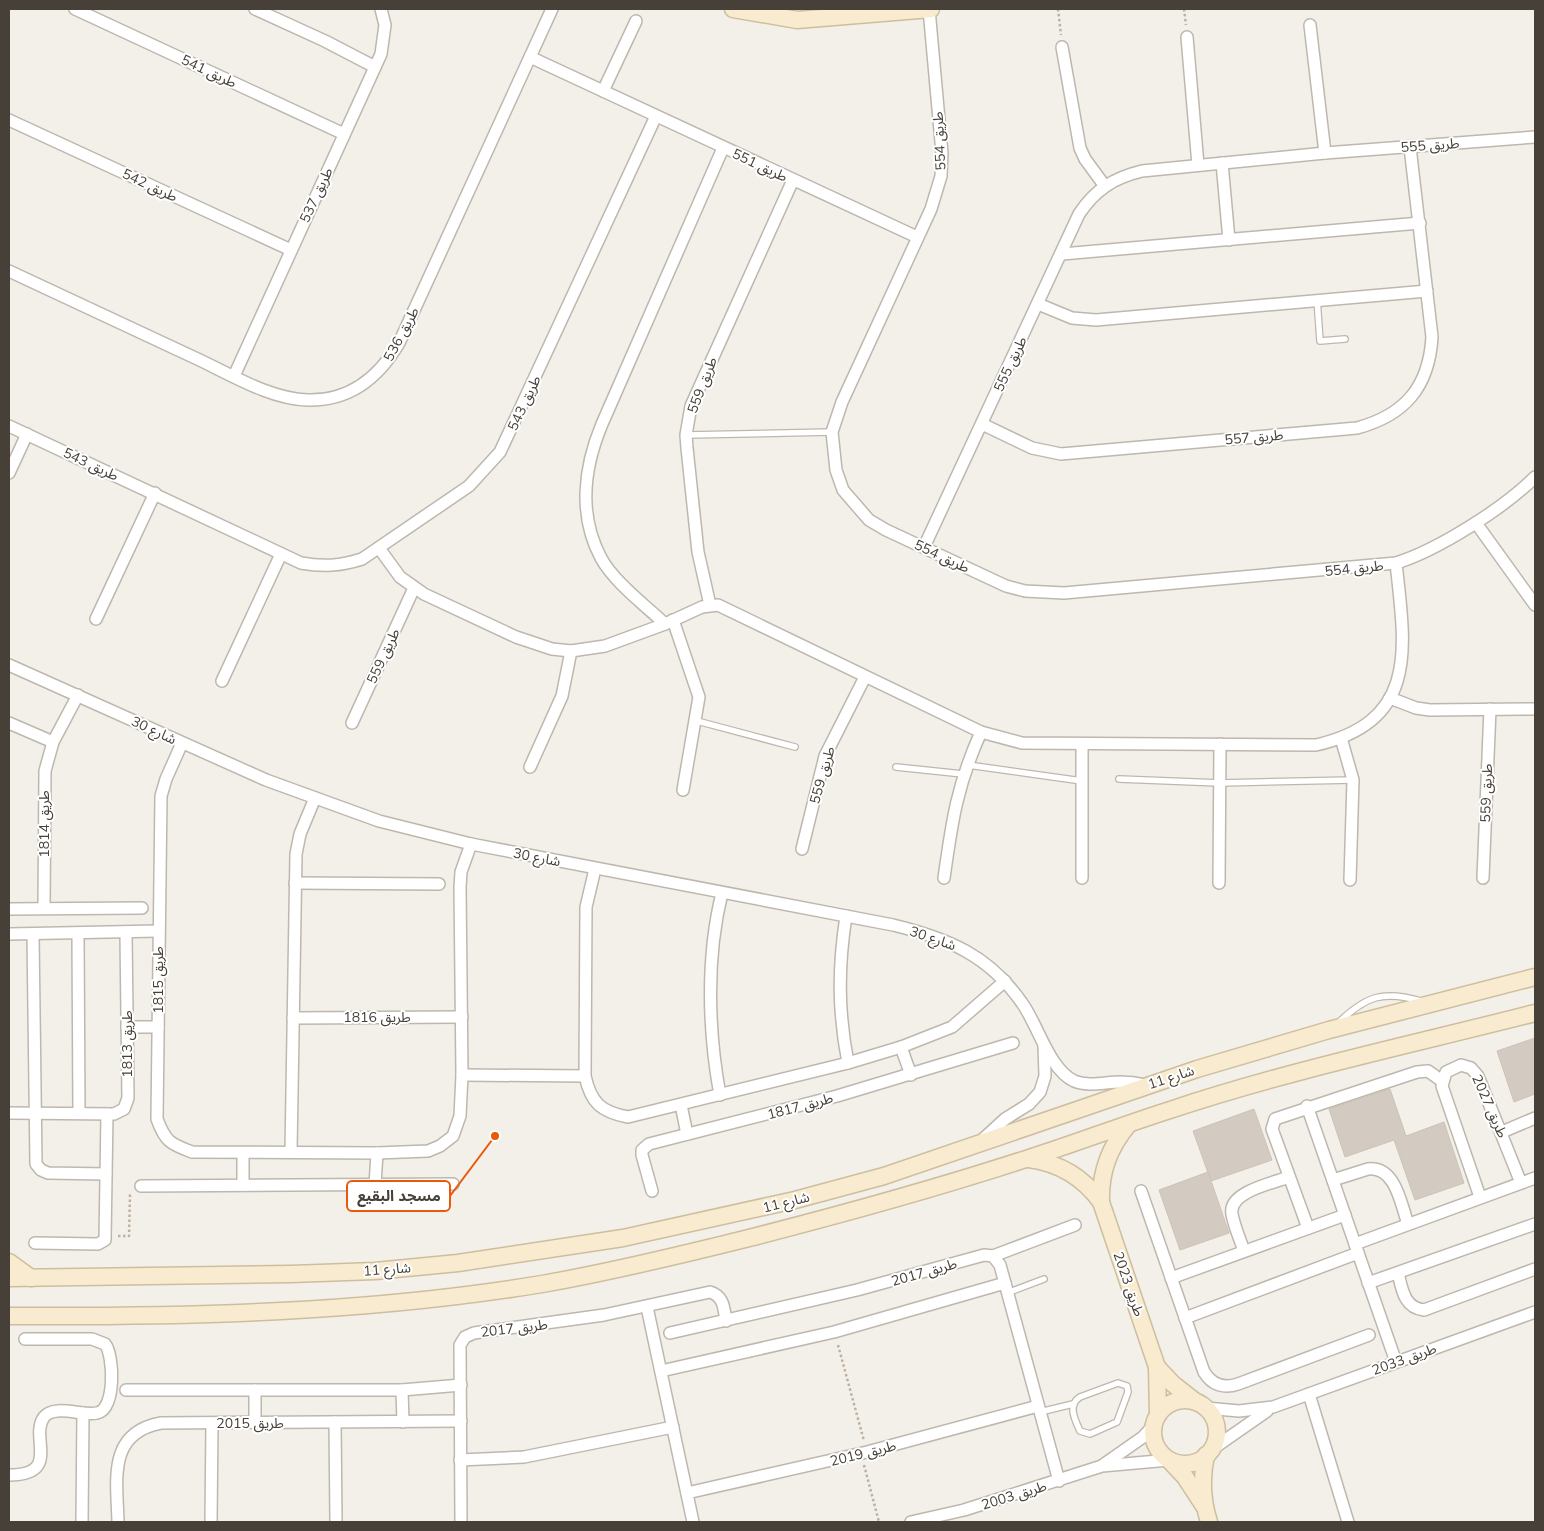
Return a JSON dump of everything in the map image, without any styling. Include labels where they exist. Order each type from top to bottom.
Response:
[{"type":"street","name":"طريق 541","points":[[75,9],[344,134]]},
{"type":"street","points":[[255,9],[325,40],[375,67]]},
{"type":"street","name":"طريق 536","points":[[9,271],[234,376],[285,396],[307,400],[330,398],[352,391],[372,379],[387,363],[399,343],[552,9]]},
{"type":"street","points":[[733,9],[797,20],[930,9]]},
{"type":"street","name":"طريق 554","points":[[930,9],[942,153],[941,176],[931,209],[842,402],[832,432],[836,470],[843,490],[869,520],[886,530],[1006,586],[1045,594],[1396,563],[1426,551],[1476,523],[1535,477]]},
{"type":"street","name":"طريق 537","points":[[234,376],[375,67],[384,40],[383,10]]},
{"type":"street","points":[[603,91],[636,21]]},
{"type":"street","points":[[1310,25],[1325,153]]},
{"type":"street","points":[[1187,37],[1198,165]]},
{"type":"street","points":[[1062,47],[1080,148],[1084,159],[1104,185]]},
{"type":"street","name":"طريق 551","points":[[530,57],[918,237]]},
{"type":"street","name":"طريق 543","points":[[9,426],[301,563],[342,566],[362,559],[469,486],[500,452],[656,116]]},
{"type":"street","name":"طريق 542","points":[[9,120],[291,250]]},
{"type":"street","name":"طريق 555","points":[[924,548],[1079,214],[1090,198],[1104,185],[1122,175],[1142,171],[1325,153],[1535,137]]},
{"type":"street","name":"طريق 557","points":[[982,424],[1032,448],[1061,454],[1357,428],[1375,423],[1391,415],[1406,403],[1417,389],[1426,373],[1431,355],[1432,337],[1410,147]]},
{"type":"street","points":[[683,790],[699,697],[669,622],[623,585],[601,559],[591,533],[586,505],[586,477],[591,450],[723,148]]},
{"type":"street","points":[[1222,163],[1228,240]]},
{"type":"street","name":"طريق 559","points":[[710,605],[698,552],[686,435],[691,406],[793,180]]},
{"type":"street","points":[[1062,254],[1420,223]]},
{"type":"street","points":[[1038,304],[1072,318],[1096,320],[1317,299],[1427,291]]},
{"type":"street","points":[[9,473],[27,434]]},
{"type":"street","points":[[96,619],[154,493]]},
{"type":"street","points":[[1476,523],[1535,605]]},
{"type":"street","points":[[379,548],[388,564],[414,588],[516,638],[552,649],[571,651],[605,646],[710,605],[724,607],[981,732],[1022,743],[1082,744],[1316,745],[1341,738],[1373,718],[1390,698],[1399,678],[1404,649],[1396,563]]},
{"type":"street","points":[[222,681],[281,554]]},
{"type":"street","name":"طريق 559","points":[[352,723],[414,588]]},
{"type":"street","points":[[530,767],[562,696],[571,651]]},
{"type":"street","name":"شارع 30","points":[[9,664],[266,780],[378,821],[471,844],[892,925],[940,938],[958,946],[983,962],[1005,981],[1023,1004],[1061,1071],[1074,1081],[1082,1083],[1119,1082],[1146,1085]]},
{"type":"street","name":"طريق 559","points":[[802,849],[825,756],[865,677]]},
{"type":"street","name":"طريق 1814","points":[[44,908],[43,786],[48,756],[53,742],[78,694]]},
{"type":"street","points":[[1390,698],[1416,708],[1535,709]]},
{"type":"street","name":"طريق 559","points":[[1483,878],[1490,709]]},
{"type":"street","points":[[9,723],[53,742]]},
{"type":"street","points":[[944,878],[954,809],[964,770],[981,732]]},
{"type":"street","points":[[1341,738],[1353,780],[1350,880]]},
{"type":"street","name":"طريق 1815","points":[[182,743],[166,778],[161,796],[157,1119],[164,1137],[175,1146],[192,1152],[377,1153],[428,1150],[440,1146],[453,1136],[460,1116],[462,1075],[460,887],[462,872],[471,844]]},
{"type":"street","points":[[1082,744],[1082,878]]},
{"type":"street","points":[[1219,883],[1220,744]]},
{"type":"street","points":[[291,1152],[297,844],[315,798]]},
{"type":"street","points":[[595,869],[586,907],[585,1076],[588,1092],[598,1105],[612,1114],[628,1118],[901,1048],[952,1027],[1005,981]]},
{"type":"street","points":[[296,883],[440,884]]},
{"type":"street","points":[[720,1095],[713,1037],[711,960],[714,930],[722,892]]},
{"type":"street","points":[[9,909],[142,908]]},
{"type":"street","points":[[846,916],[840,952],[839,989],[841,1026],[848,1063]]},
{"type":"street","points":[[9,934],[158,931]]},
{"type":"street","name":"طريق 1813","points":[[107,1114],[119,1112],[126,1104],[126,933]]},
{"type":"street","points":[[78,934],[79,1113]]},
{"type":"street","points":[[33,935],[34,1156],[36,1164],[40,1170],[48,1173],[106,1174]]},
{"type":"street","name":"شارع 11","points":[[9,1278],[375,1271],[458,1263],[532,1253],[706,1221],[884,1176],[1146,1085],[1329,1030],[1535,977]]},
{"type":"street","name":"شارع 11","points":[[9,1316],[166,1316],[289,1311],[460,1295],[542,1284],[705,1249],[890,1201],[1026,1159],[1171,1109],[1278,1078],[1535,1013]]},
{"type":"street","name":"طريق 1816","points":[[293,1018],[462,1017]]},
{"type":"street","points":[[127,1027],[158,1027]]},
{"type":"street","name":"طريق 1817","points":[[652,1192],[642,1150],[649,1144],[828,1099],[1013,1043]]},
{"type":"street","name":"شارع 30","points":[[980,1142],[1005,1119],[1029,1104],[1040,1092],[1045,1076],[1044,1044]]},
{"type":"street","points":[[901,1048],[911,1075]]},
{"type":"street","name":"طريق 2027","points":[[1442,1081],[1446,1072],[1456,1066],[1466,1066],[1475,1071],[1502,1132],[1521,1183]]},
{"type":"street","points":[[1308,1228],[1272,1125],[1278,1116],[1422,1071],[1434,1073],[1442,1081],[1480,1197]]},
{"type":"street","points":[[462,1075],[585,1076]]},
{"type":"street","points":[[682,1105],[687,1134]]},
{"type":"street","points":[[1308,1106],[1396,1362]]},
{"type":"street","points":[[9,1114],[107,1114],[105,1240],[98,1244],[35,1243]]},
{"type":"street","points":[[1502,1132],[1535,1118]]},
{"type":"street","name":"طريق 2023","points":[[1101,1202],[1102,1178],[1108,1155],[1128,1125]]},
{"type":"street","points":[[242,1153],[243,1186]]},
{"type":"street","points":[[375,1185],[377,1153]]},
{"type":"street","name":"طريق 2023","points":[[1026,1159],[1053,1164],[1066,1169],[1086,1184],[1101,1202],[1157,1367],[1156,1420]]},
{"type":"street","points":[[1333,1180],[1368,1168],[1374,1168],[1385,1173],[1393,1182],[1408,1224]]},
{"type":"street","points":[[1244,1251],[1232,1214],[1236,1200],[1243,1194],[1289,1177]]},
{"type":"street","points":[[1185,1318],[1357,1249],[1408,1224],[1535,1178]]},
{"type":"street","points":[[141,1186],[453,1184]]},
{"type":"street","points":[[1141,1192],[1204,1372],[1213,1382],[1225,1387],[1238,1384],[1369,1335]]},
{"type":"street","points":[[1171,1278],[1345,1215]]},
{"type":"street","points":[[1368,1283],[1535,1224]]},
{"type":"street","name":"طريق 2017","points":[[670,1333],[856,1290],[984,1255],[996,1260],[1075,1225]]},
{"type":"street","points":[[996,1260],[1006,1288],[1059,1481]]},
{"type":"street","points":[[9,1262],[31,1278]]},
{"type":"street","points":[[1398,1273],[1407,1301],[1414,1308],[1424,1310],[1535,1269]]},
{"type":"street","points":[[661,1371],[834,1332],[1006,1288]]},
{"type":"street","name":"طريق 2017","points":[[461,1522],[460,1345],[465,1337],[470,1334],[561,1322],[647,1307],[710,1292],[717,1294],[722,1300],[726,1321]]},
{"type":"street","points":[[647,1307],[693,1522]]},
{"type":"street","name":"طريق 2033","points":[[1202,1405],[1240,1411],[1273,1407],[1535,1312]]},
{"type":"street","points":[[9,1321],[32,1316]]},
{"type":"street","points":[[9,1475],[23,1475],[36,1467],[40,1458],[42,1420],[48,1413],[57,1411],[83,1413],[102,1411],[110,1401],[111,1356],[105,1344],[92,1339],[25,1339]]},
{"type":"street","name":"طريق 2023","points":[[1157,1367],[1173,1384],[1202,1405]]},
{"type":"street","points":[[126,1390],[402,1390],[461,1385]]},
{"type":"street","points":[[255,1390],[255,1423]]},
{"type":"street","points":[[402,1390],[403,1422]]},
{"type":"street","points":[[1309,1394],[1348,1522]]},
{"type":"street","points":[[1102,1466],[1129,1448],[1156,1420],[1165,1406],[1186,1400],[1202,1405],[1216,1427],[1216,1438],[1202,1473],[1204,1506],[1209,1522]]},
{"type":"street","name":"طريق 2033","points":[[1209,1453],[1273,1407]]},
{"type":"street","name":"طريق 2019","points":[[687,1493],[864,1453],[1039,1409]]},
{"type":"street","points":[[82,1522],[83,1413]]},
{"type":"street","points":[[1156,1420],[1154,1442],[1158,1450],[1185,1477],[1204,1506]]},
{"type":"street","name":"طريق 2015","points":[[118,1522],[117,1468],[119,1455],[126,1442],[135,1432],[148,1426],[212,1423],[461,1421]]},
{"type":"street","points":[[335,1422],[336,1522]]},
{"type":"street","points":[[211,1522],[212,1423]]},
{"type":"street","points":[[460,1460],[524,1457],[673,1427]]},
{"type":"street","points":[[1102,1466],[1169,1460],[1188,1464],[1209,1453]]},
{"type":"street","name":"طريق 2003","points":[[911,1522],[964,1510],[1102,1466]]},
{"type":"street","points":[[964,1510],[967,1522]]},
{"type":"lane","points":[[1317,299],[1320,341],[1345,339]]},
{"type":"lane","points":[[686,435],[832,432]]},
{"type":"lane","points":[[696,721],[795,747]]},
{"type":"lane","points":[[896,766],[1082,781]]},
{"type":"lane","points":[[1119,778],[1220,783],[1353,780]]},
{"type":"lane","points":[[1006,1288],[1044,1279]]},
{"type":"lane","points":[[1039,1409],[1073,1404],[1080,1397],[1118,1383],[1124,1384],[1128,1389],[1117,1422],[1090,1434],[1080,1431],[1072,1409],[1073,1404]]},
{"type":"path","points":[[1058,9],[1062,47]]},
{"type":"path","points":[[1184,9],[1187,37]]},
{"type":"path","points":[[106,1236],[129,1236],[130,1195],[141,1186]]},
{"type":"path","points":[[834,1332],[879,1522]]},
{"type":"building","points":[[1535,1038],[1535,1094],[1514,1102],[1497,1051]]},
{"type":"building","points":[[1390,1089],[1406,1136],[1444,1122],[1464,1183],[1415,1200],[1394,1140],[1345,1157],[1329,1109]]},
{"type":"building","points":[[1254,1109],[1272,1160],[1211,1181],[1193,1131]]},
{"type":"building","points":[[1208,1172],[1229,1233],[1180,1250],[1159,1190]]},
{"type":"place","name":"مسجد البقيع","points":[[495,1136]]}]
